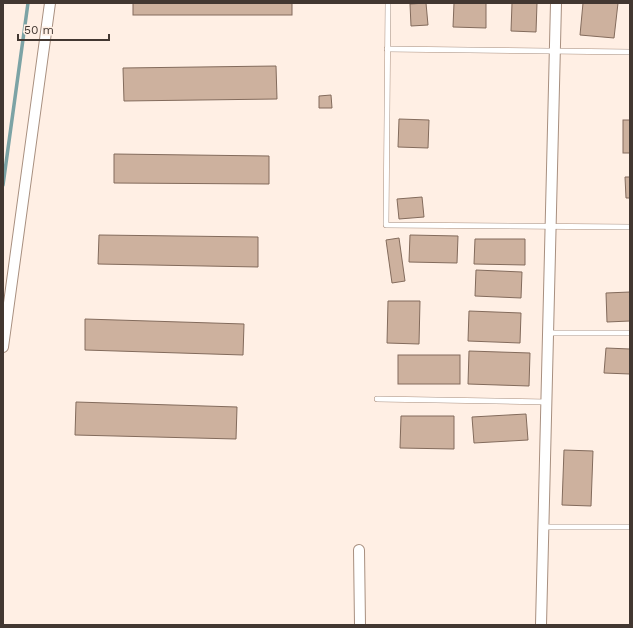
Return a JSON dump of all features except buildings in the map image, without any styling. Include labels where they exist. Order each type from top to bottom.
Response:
[{"type":"street","points":[[3,347],[50,3]]},
{"type":"street","points":[[541,625],[556,3]]},
{"type":"street","points":[[359,550],[360,625]]},
{"type":"lane","points":[[388,3],[386,225],[630,227]]},
{"type":"lane","points":[[387,49],[630,52]]},
{"type":"lane","points":[[548,333],[630,334]]},
{"type":"lane","points":[[377,399],[547,402]]},
{"type":"lane","points":[[544,527],[630,527]]},
{"type":"waterway","points":[[3,185],[28,3]]}]
